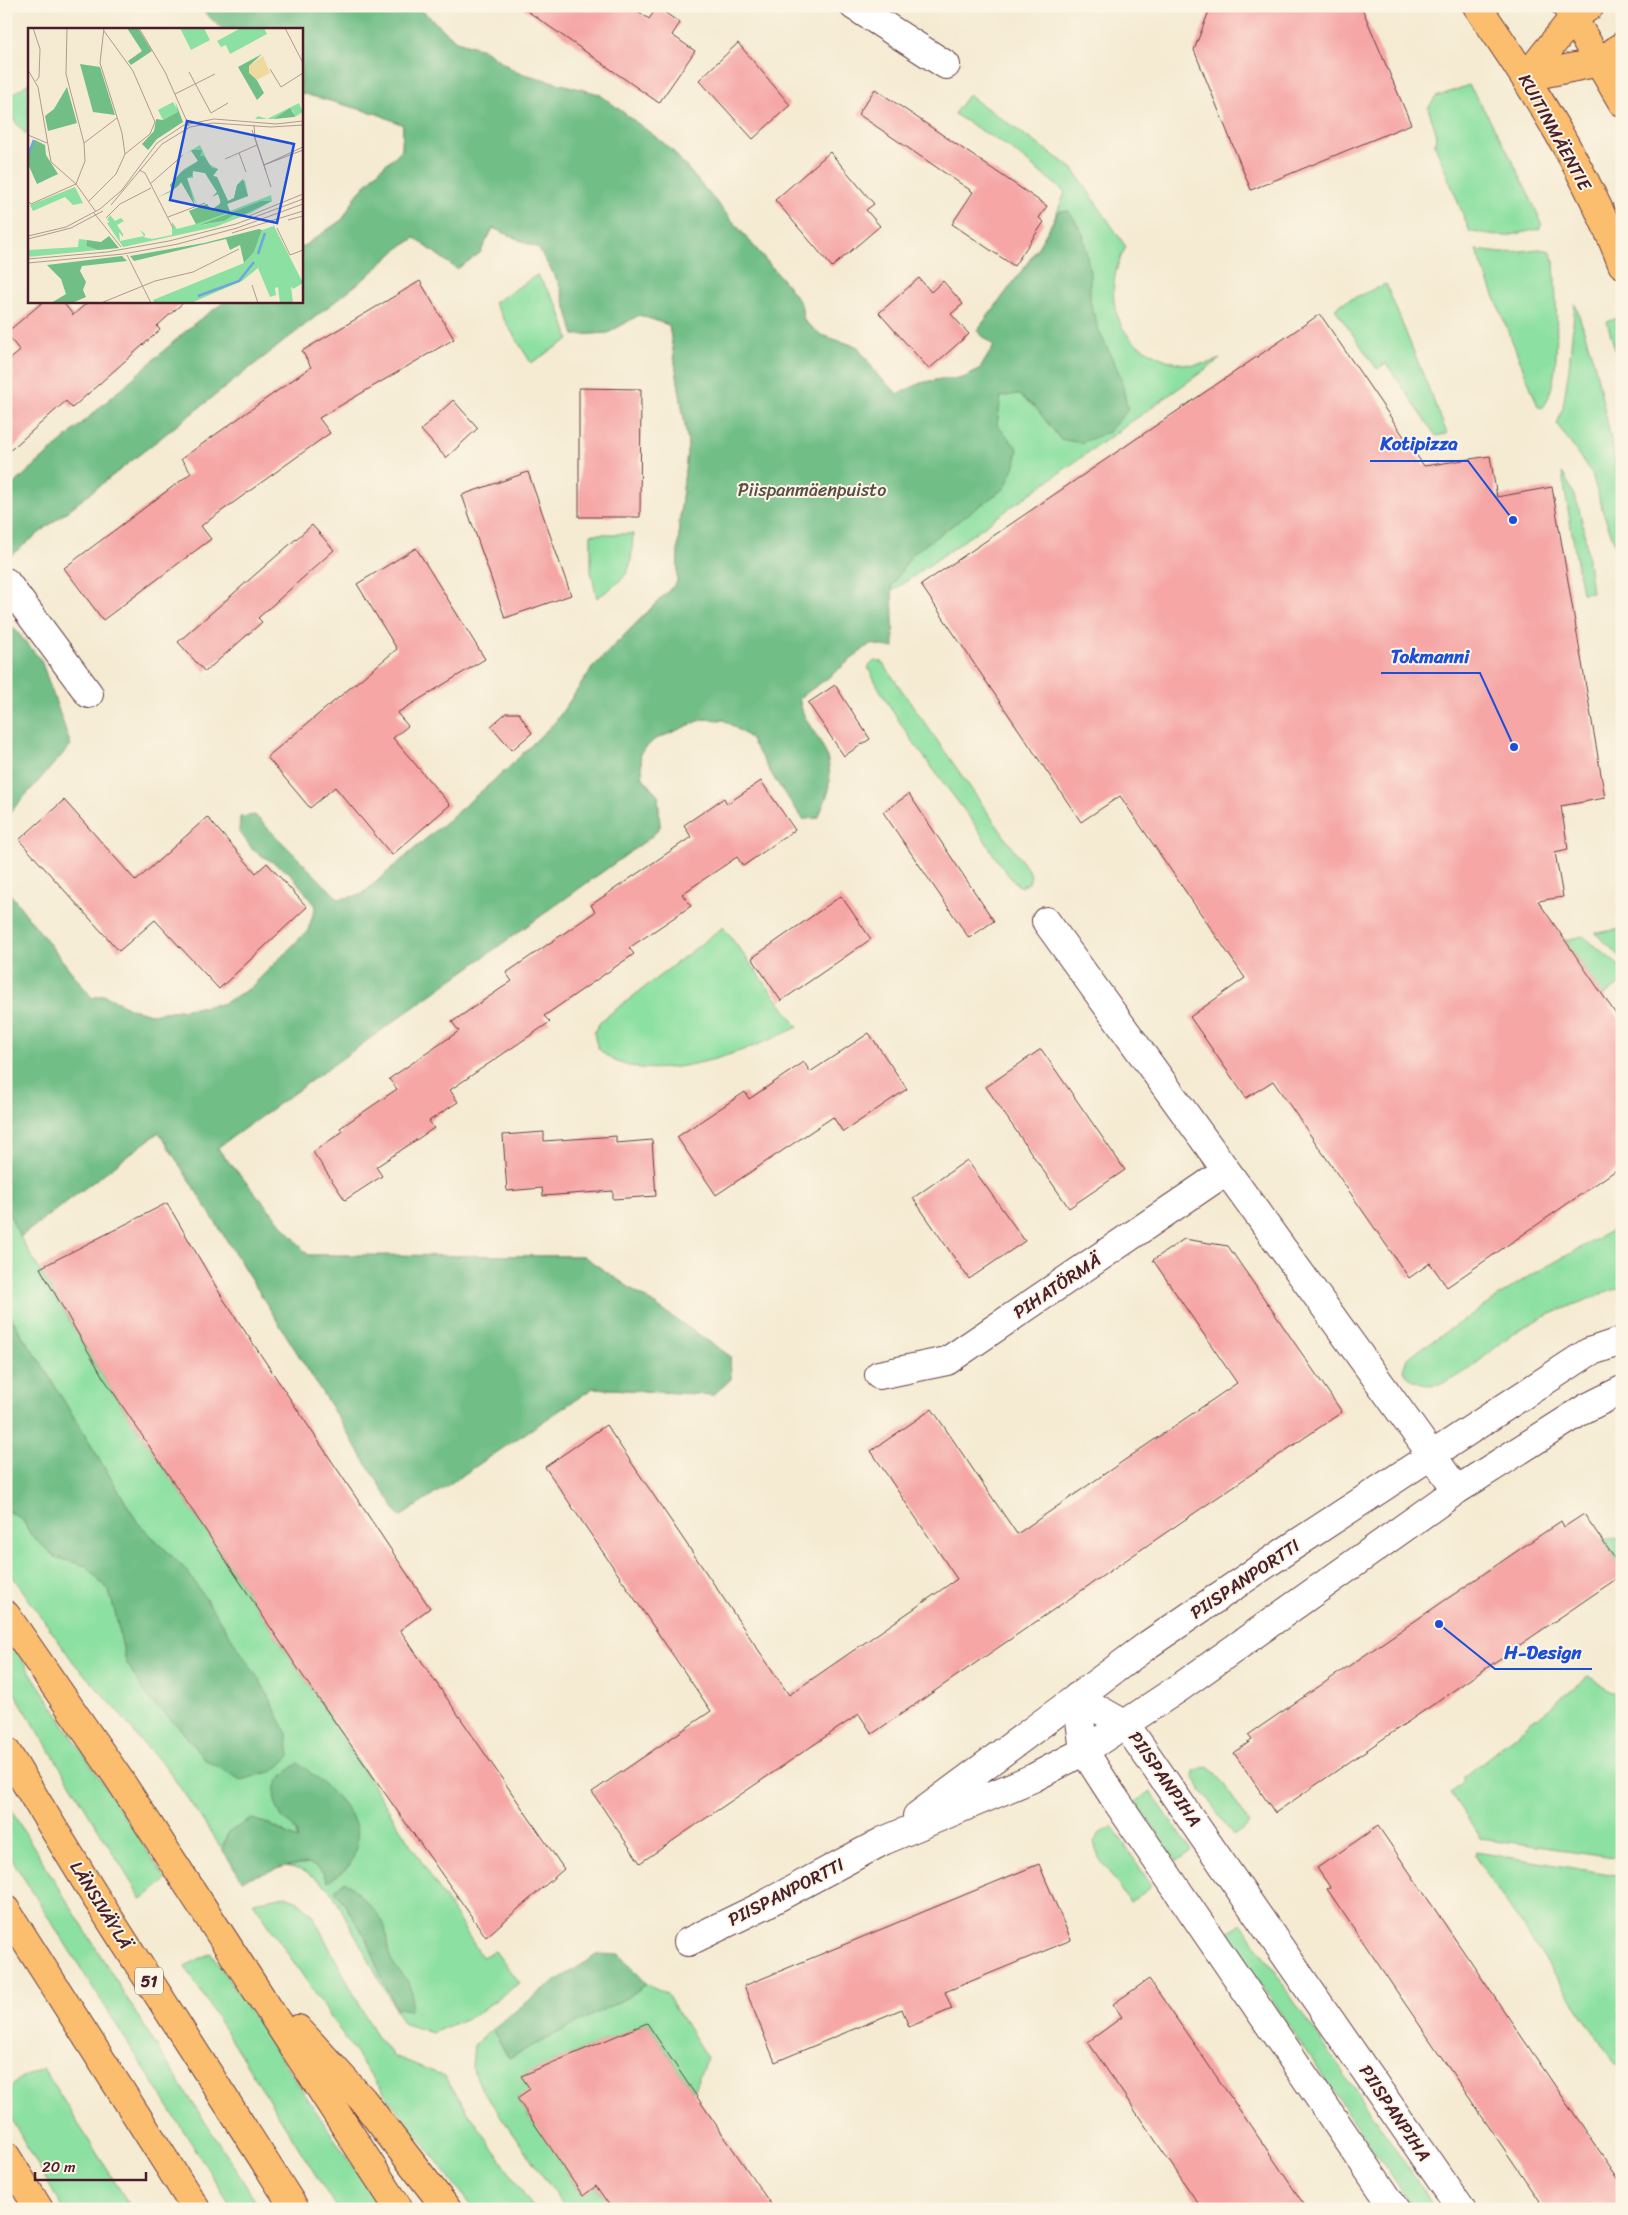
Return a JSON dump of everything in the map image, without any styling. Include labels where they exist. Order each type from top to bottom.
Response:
[{"type":"main road","name":"KUITINMÄENTIE","points":[[1477,6],[1526,77],[1569,153],[1622,264]]},
{"type":"main road","points":[[1526,77],[1576,10],[1600,62],[1622,102]]},
{"type":"main road","points":[[1526,77],[1600,62],[1622,46]]},
{"type":"main road","points":[[6,1614],[119,1778],[399,2209]]},
{"type":"main road","name":"LÄNSIVÄYLÄ","points":[[6,1751],[93,1893],[295,2209]]},
{"type":"main road","points":[[6,1910],[196,2209]]},
{"type":"main road","points":[[248,1975],[362,2099],[447,2209]]},
{"type":"main road","points":[[6,2156],[39,2209]]},
{"type":"street","points":[[854,6],[946,65]]},
{"type":"street","points":[[6,582],[88,694]]},
{"type":"street","points":[[1046,921],[1225,1172],[1272,1232],[1340,1330],[1457,1490]]},
{"type":"street","name":"PIHATÖRMÄ","points":[[879,1375],[947,1361],[1225,1172]]},
{"type":"street","name":"PIISPANPORTTI","points":[[883,1841],[1149,1644],[1254,1572],[1589,1352],[1622,1341]]},
{"type":"street","name":"PIISPANPORTTI","points":[[688,1942],[762,1906],[883,1841],[1033,1778],[1084,1751],[1126,1724],[1457,1490],[1586,1408],[1622,1390]]},
{"type":"street","points":[[1077,1697],[1084,1751],[1396,2209]]},
{"type":"street","name":"PIISPANPIHA","points":[[1077,1697],[1126,1724],[1461,2209]]},
{"type":"green space","name":"Piispanmäenpuisto","points":[[198,6],[417,6],[456,41],[483,49],[516,72],[599,94],[670,148],[788,286],[801,304],[804,321],[821,335],[858,347],[878,376],[898,394],[921,383],[941,379],[961,379],[979,370],[994,346],[977,331],[1033,256],[1059,211],[1069,211],[1083,234],[1090,273],[1090,300],[1099,331],[1120,375],[1128,410],[1108,432],[1081,443],[1060,439],[1036,408],[1018,394],[1001,397],[997,425],[1018,449],[1015,465],[1005,488],[912,554],[892,586],[894,648],[870,644],[799,698],[804,715],[823,746],[828,763],[828,787],[818,818],[803,819],[776,781],[749,737],[724,720],[703,719],[654,740],[640,753],[643,778],[658,795],[660,827],[651,837],[217,1148],[308,1255],[583,1256],[730,1356],[731,1379],[713,1395],[593,1388],[400,1517],[159,1132],[20,1237],[6,1208],[6,889],[92,998],[104,995],[131,1009],[151,1014],[222,1004],[249,989],[308,930],[316,906],[290,873],[253,850],[239,831],[240,817],[255,815],[339,899],[361,895],[506,770],[556,721],[593,667],[677,582],[679,525],[688,444],[669,325],[639,315],[608,333],[574,335],[559,283],[538,248],[493,228],[480,253],[457,269],[415,238],[396,250],[370,274],[6,559],[6,491],[195,323],[225,302],[302,302],[302,247],[343,219],[356,196],[379,170],[402,150],[403,125],[378,114],[302,93],[302,28],[221,28]]},
{"type":"green space","name":"Piispanmäenpuisto","points":[[417,6],[456,41],[483,49],[516,72],[599,94],[670,148],[788,286],[801,304],[804,321],[821,335],[858,347],[878,376],[898,394],[921,383],[941,379],[961,379],[979,370],[994,346],[977,331],[1038,247],[1058,211],[1065,192],[1007,146],[954,114],[968,95],[1073,169],[1126,247],[1117,269],[1114,293],[1118,317],[1123,329],[1131,339],[1157,356],[1178,363],[1203,364],[1220,359],[866,610],[870,644],[799,698],[803,715],[826,754],[829,791],[818,818],[803,819],[776,781],[749,737],[724,720],[703,719],[654,740],[640,753],[643,778],[658,795],[660,827],[651,837],[217,1148],[308,1255],[583,1256],[730,1356],[731,1379],[713,1395],[593,1388],[400,1517],[159,1132],[20,1237],[103,1377],[313,1691],[482,1957],[495,1951],[519,1983],[475,2015],[432,2033],[403,2023],[332,1892],[311,1875],[286,1866],[309,1863],[322,1871],[327,1881],[350,1865],[281,1816],[295,1827],[298,1840],[269,1824],[228,1832],[222,1849],[166,1767],[143,1744],[116,1709],[74,1663],[6,1567],[6,1510],[22,1519],[31,1535],[55,1557],[87,1566],[109,1592],[149,1699],[179,1727],[204,1759],[171,1555],[138,1523],[6,1307],[6,889],[92,998],[104,995],[131,1009],[151,1014],[222,1004],[249,989],[308,930],[316,906],[361,895],[506,770],[556,721],[593,667],[677,582],[679,525],[688,444],[669,325],[639,315],[608,333],[574,335],[559,283],[538,248],[493,228],[480,253],[457,269],[415,238],[396,250],[370,274],[6,559],[6,491],[195,323],[225,302],[302,302],[302,247],[343,219],[356,196],[379,170],[402,150],[403,125],[378,114],[302,93],[302,28],[230,28]]},
{"type":"green space","points":[[28,84],[28,133],[26,134],[6,112],[6,99]]},
{"type":"green space","points":[[1469,85],[1499,136],[1526,188],[1542,224],[1539,229],[1506,236],[1470,232],[1435,145],[1436,132],[1428,108],[1436,97]]},
{"type":"green space","points":[[1539,249],[1550,251],[1554,261],[1557,338],[1553,380],[1549,396],[1542,408],[1538,406],[1476,250],[1502,253]]},
{"type":"green space","points":[[537,275],[558,305],[569,339],[531,363],[494,303]]},
{"type":"green space","points":[[1386,284],[1447,434],[1436,436],[1386,363],[1377,369],[1335,309],[1344,302]]},
{"type":"green space","points":[[1575,303],[1594,362],[1622,498],[1622,563],[1603,512],[1592,474],[1557,424],[1563,407],[1569,368]]},
{"type":"green space","points":[[1620,317],[1622,323],[1622,373],[1607,322]]},
{"type":"green space","points":[[1562,473],[1576,500],[1584,530],[1592,592],[1582,593]]},
{"type":"green space","points":[[591,534],[633,534],[631,558],[627,573],[597,598],[591,572]]},
{"type":"green space","points":[[6,619],[41,660],[71,745],[6,817]]},
{"type":"green space","points":[[874,661],[882,662],[1031,874],[1029,883],[1020,887],[1006,872],[973,822],[903,727],[868,667]]},
{"type":"green space","points":[[723,927],[798,1027],[726,1056],[669,1068],[642,1068],[618,1063],[600,1050],[594,1032],[601,1021]]},
{"type":"green space","points":[[1622,929],[1622,958],[1595,933]]},
{"type":"green space","points":[[1583,936],[1622,968],[1622,983],[1603,996],[1565,940]]},
{"type":"green space","points":[[1622,1225],[1622,1287],[1559,1311],[1522,1328],[1463,1373],[1443,1383],[1421,1384],[1412,1379],[1403,1370],[1407,1358],[1526,1278]]},
{"type":"green space","points":[[6,1307],[138,1523],[187,1571],[262,1684],[287,1734],[290,1756],[274,1771],[241,1780],[204,1759],[179,1727],[149,1699],[126,1662],[109,1592],[87,1566],[55,1557],[31,1535],[22,1519],[6,1510]]},
{"type":"green space","points":[[1622,1537],[1622,1563],[1619,1565],[1602,1540]]},
{"type":"green space","points":[[6,1635],[166,1880],[142,1900],[6,1679]]},
{"type":"green space","points":[[1588,1676],[1622,1699],[1622,1858],[1481,1838],[1450,1793],[1465,1780],[1463,1778]]},
{"type":"green space","points":[[299,1763],[341,1801],[349,1813],[355,1825],[357,1838],[352,1861],[344,1870],[328,1882],[322,1871],[309,1863],[286,1866],[242,1880],[222,1849],[228,1832],[252,1819],[269,1824],[298,1840],[293,1826],[281,1815],[275,1798],[275,1791],[276,1784],[285,1773]]},
{"type":"green space","points":[[1207,1766],[1215,1771],[1250,1824],[1233,1836],[1193,1777],[1194,1771]]},
{"type":"green space","points":[[1150,1791],[1192,1851],[1177,1861],[1135,1802]]},
{"type":"green space","points":[[6,1802],[160,2052],[261,2209],[233,2209],[6,1850]]},
{"type":"green space","points":[[1113,1827],[1151,1885],[1149,1889],[1130,1902],[1099,1858],[1094,1842],[1100,1833]]},
{"type":"green space","points":[[1476,1852],[1622,1876],[1622,2012],[1618,2015],[1622,2021],[1622,2059],[1616,2065],[1480,1864],[1475,1855]]},
{"type":"green space","points":[[345,1881],[382,1920],[391,1959],[407,1981],[412,1992],[410,2010],[396,2008],[380,1974],[368,1941],[335,1890]]},
{"type":"green space","points":[[286,1896],[298,1901],[311,1913],[376,2036],[394,2056],[444,2076],[534,2209],[474,2209],[371,2076],[253,1902]]},
{"type":"green space","points":[[1242,1924],[1436,2209],[1414,2209],[1226,1934]]},
{"type":"green space","points":[[211,1953],[381,2209],[337,2209],[185,1966]]},
{"type":"green space","points":[[599,1954],[620,1955],[647,1984],[628,1997],[509,2058],[492,2029],[549,1985]]},
{"type":"green space","points":[[647,1984],[666,1993],[707,2058],[693,2091],[647,2023],[522,2076],[531,2089],[517,2098],[535,2126],[549,2117],[578,2158],[564,2168],[582,2196],[596,2186],[612,2209],[566,2209],[481,2088],[472,2066],[474,2045],[492,2029],[508,2057],[628,1997]]},
{"type":"green space","points":[[43,2068],[132,2209],[63,2209],[6,2110],[6,2090],[18,2080]]},
{"type":"building","points":[[520,6],[631,6],[649,19],[657,7],[680,23],[672,35],[695,51],[659,103]]},
{"type":"building","points":[[1211,6],[1361,6],[1411,124],[1251,190],[1194,50]]},
{"type":"building","points":[[738,43],[790,105],[753,139],[699,80]]},
{"type":"building","points":[[875,89],[1047,206],[1039,218],[1044,222],[1014,266],[952,224],[973,192],[858,114]]},
{"type":"building","points":[[830,152],[874,204],[866,210],[880,226],[832,267],[775,200]]},
{"type":"building","points":[[919,278],[931,292],[943,281],[963,304],[951,314],[969,334],[929,369],[879,313]]},
{"type":"building","points":[[420,281],[454,339],[319,418],[330,433],[201,526],[211,539],[103,620],[64,568],[191,473],[181,459],[311,367],[302,351]]},
{"type":"building","points":[[43,302],[63,302],[73,315],[88,302],[184,302],[157,326],[160,330],[72,408],[66,401],[6,454],[6,363],[20,351],[6,333]]},
{"type":"building","points":[[1320,314],[1424,466],[1490,456],[1497,497],[1552,487],[1605,798],[1561,806],[1568,849],[1555,852],[1563,897],[1538,901],[1622,1023],[1622,1166],[1447,1287],[1430,1263],[1409,1278],[1273,1081],[1246,1098],[1190,1017],[1245,978],[1120,796],[1081,822],[921,585]]},
{"type":"building","points":[[579,388],[641,389],[640,517],[579,517]]},
{"type":"building","points":[[453,400],[478,428],[446,458],[421,430]]},
{"type":"building","points":[[528,472],[571,595],[505,618],[462,495]]},
{"type":"building","points":[[312,525],[334,550],[258,618],[262,622],[205,672],[178,642]]},
{"type":"building","points":[[416,548],[485,659],[397,713],[408,726],[393,738],[450,805],[392,855],[335,787],[310,808],[267,757],[397,649],[357,584]]},
{"type":"building","points":[[835,685],[870,739],[844,756],[808,703]]},
{"type":"building","points":[[506,713],[519,713],[532,733],[512,750],[491,726]]},
{"type":"building","points":[[761,781],[795,830],[743,866],[737,857],[682,894],[691,906],[629,948],[634,954],[544,1016],[550,1022],[450,1090],[458,1102],[429,1121],[434,1128],[376,1167],[382,1176],[345,1200],[313,1152],[342,1132],[340,1128],[397,1089],[389,1079],[459,1031],[452,1022],[512,981],[506,973],[595,912],[591,905],[691,837],[684,825],[724,798],[727,804]]},
{"type":"building","points":[[909,794],[994,921],[969,938],[883,812]]},
{"type":"building","points":[[64,800],[136,881],[207,817],[256,873],[267,863],[307,907],[219,989],[155,920],[119,951],[19,840]]},
{"type":"building","points":[[841,896],[871,939],[781,1001],[752,958]]},
{"type":"building","points":[[869,1033],[907,1089],[843,1132],[833,1117],[716,1195],[677,1137],[745,1092],[749,1099],[804,1062],[810,1072]]},
{"type":"building","points":[[1041,1049],[1125,1170],[1069,1208],[986,1087]]},
{"type":"building","points":[[544,1132],[544,1141],[616,1136],[616,1143],[652,1140],[656,1196],[613,1199],[613,1191],[543,1196],[542,1188],[507,1191],[503,1135]]},
{"type":"building","points":[[967,1160],[1025,1241],[969,1279],[913,1198]]},
{"type":"building","points":[[167,1203],[222,1297],[430,1608],[400,1630],[564,1869],[486,1937],[313,1691],[103,1377],[40,1268]]},
{"type":"building","points":[[1184,1239],[1228,1246],[1342,1412],[872,1734],[859,1714],[640,1863],[592,1792],[711,1711],[545,1467],[606,1425],[789,1695],[957,1579],[871,1451],[932,1409],[1017,1534],[1237,1383],[1153,1260]]},
{"type":"building","points":[[1584,1514],[1622,1569],[1622,1575],[1275,1813],[1234,1753],[1252,1740],[1248,1735],[1561,1521],[1564,1527]]},
{"type":"building","points":[[1378,1826],[1622,2184],[1622,2209],[1545,2209],[1327,1889],[1330,1887],[1317,1868]]},
{"type":"building","points":[[1039,1864],[1071,1940],[945,1992],[952,2009],[909,2027],[902,2009],[775,2062],[744,1986]]},
{"type":"building","points":[[1149,1979],[1307,2209],[1202,2209],[1088,2042],[1122,2017],[1113,2004]]},
{"type":"building","points":[[647,2023],[774,2209],[612,2209],[596,2186],[583,2196],[517,2098],[530,2089],[521,2076]]},
{"type":"place","name":"Kotipizza","points":[[1513,520]]},
{"type":"place","name":"Tokmanni","points":[[1514,747]]},
{"type":"place","name":"H-Design","points":[[1439,1624]]}]
